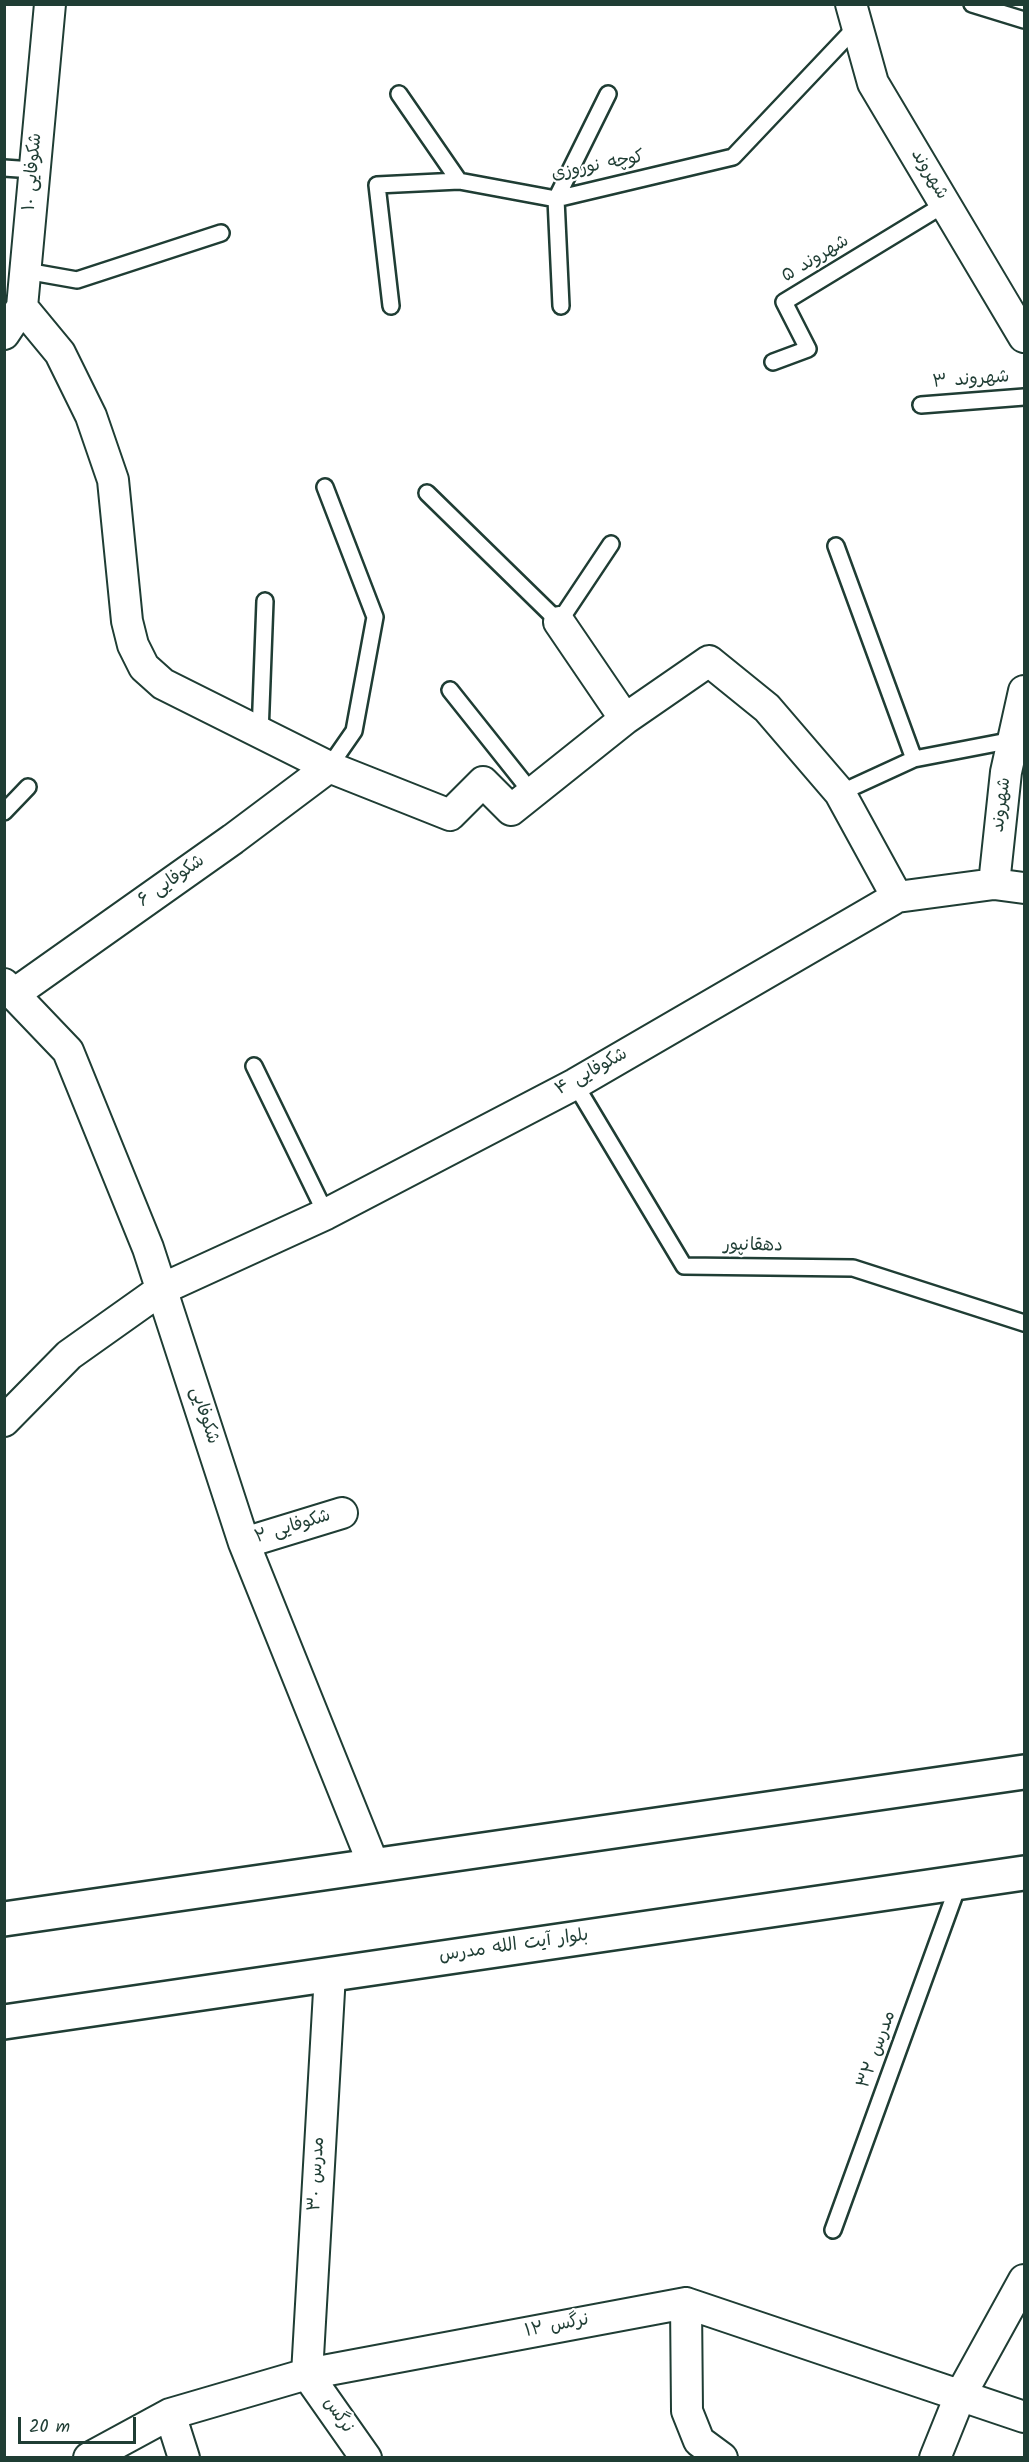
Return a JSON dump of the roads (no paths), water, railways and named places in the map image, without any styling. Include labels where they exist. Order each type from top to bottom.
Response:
[{"type":"main road","points":[[4,1919],[1024,1772]]},
{"type":"main road","name":"بلوار آیت الله مدرس","points":[[4,2022],[1024,1873]]},
{"type":"street","name":"شکوفایی ۱۰","points":[[4,334],[22,307],[26,271],[19,169],[50,4]]},
{"type":"street","name":"شهروند","points":[[854,15],[873,83],[1024,334]]},
{"type":"street","points":[[22,307],[60,353],[91,416],[113,480],[127,621],[133,645],[144,667],[163,684],[328,767],[450,815],[483,782],[511,810],[625,719],[709,661],[767,708],[840,793],[897,897]]},
{"type":"street","points":[[559,622],[625,719]]},
{"type":"street","name":"شهروند","points":[[994,884],[1006,772],[1024,691]]},
{"type":"street","name":"شکوفایی ۶","points":[[9,989],[233,838],[328,767]]},
{"type":"street","name":"شکوفایی ۴","points":[[4,1421],[69,1355],[162,1288],[326,1214],[575,1083],[897,897],[994,884],[1024,888]]},
{"type":"street","name":"شکوفایی","points":[[9,989],[68,1052],[148,1248],[244,1543],[374,1866]]},
{"type":"street","name":"شکوفایی ۲","points":[[244,1543],[342,1513]]},
{"type":"street","name":"مدرس ۳۰","points":[[307,2374],[330,1974]]},
{"type":"street","points":[[934,2457],[960,2396],[1024,2280]]},
{"type":"street","points":[[686,2303],[687,2411],[699,2441],[722,2457]]},
{"type":"street","name":"نرگس ۱۲","points":[[89,2457],[170,2414],[307,2374],[686,2303],[1024,2416]]},
{"type":"street","name":"نرگس","points":[[307,2374],[366,2457]]},
{"type":"street","points":[[170,2414],[184,2457]]},
{"type":"lane","points":[[972,4],[1024,20]]},
{"type":"lane","name":"کوچه نوروزی","points":[[391,306],[377,185],[459,181],[556,199],[733,157],[854,15]]},
{"type":"lane","points":[[399,94],[459,181]]},
{"type":"lane","points":[[561,306],[556,199],[608,94]]},
{"type":"lane","name":"شهروند ۵","points":[[773,362],[808,349],[784,302],[945,204]]},
{"type":"lane","points":[[26,271],[77,280],[221,233]]},
{"type":"lane","name":"شهروند ۳","points":[[921,405],[1024,397]]},
{"type":"lane","points":[[325,487],[375,617],[354,731],[328,767]]},
{"type":"lane","points":[[427,493],[559,622],[610,544]]},
{"type":"lane","points":[[836,546],[914,759]]},
{"type":"lane","points":[[260,734],[265,601]]},
{"type":"lane","points":[[450,690],[532,793]]},
{"type":"lane","points":[[840,793],[914,759],[1013,740]]},
{"type":"lane","points":[[4,812],[28,788]]},
{"type":"lane","points":[[254,1066],[326,1214]]},
{"type":"lane","name":"دهقانپور","points":[[575,1083],[684,1266],[853,1268],[1024,1323]]},
{"type":"lane","name":"مدرس ۳۲","points":[[833,2230],[958,1883]]}]
